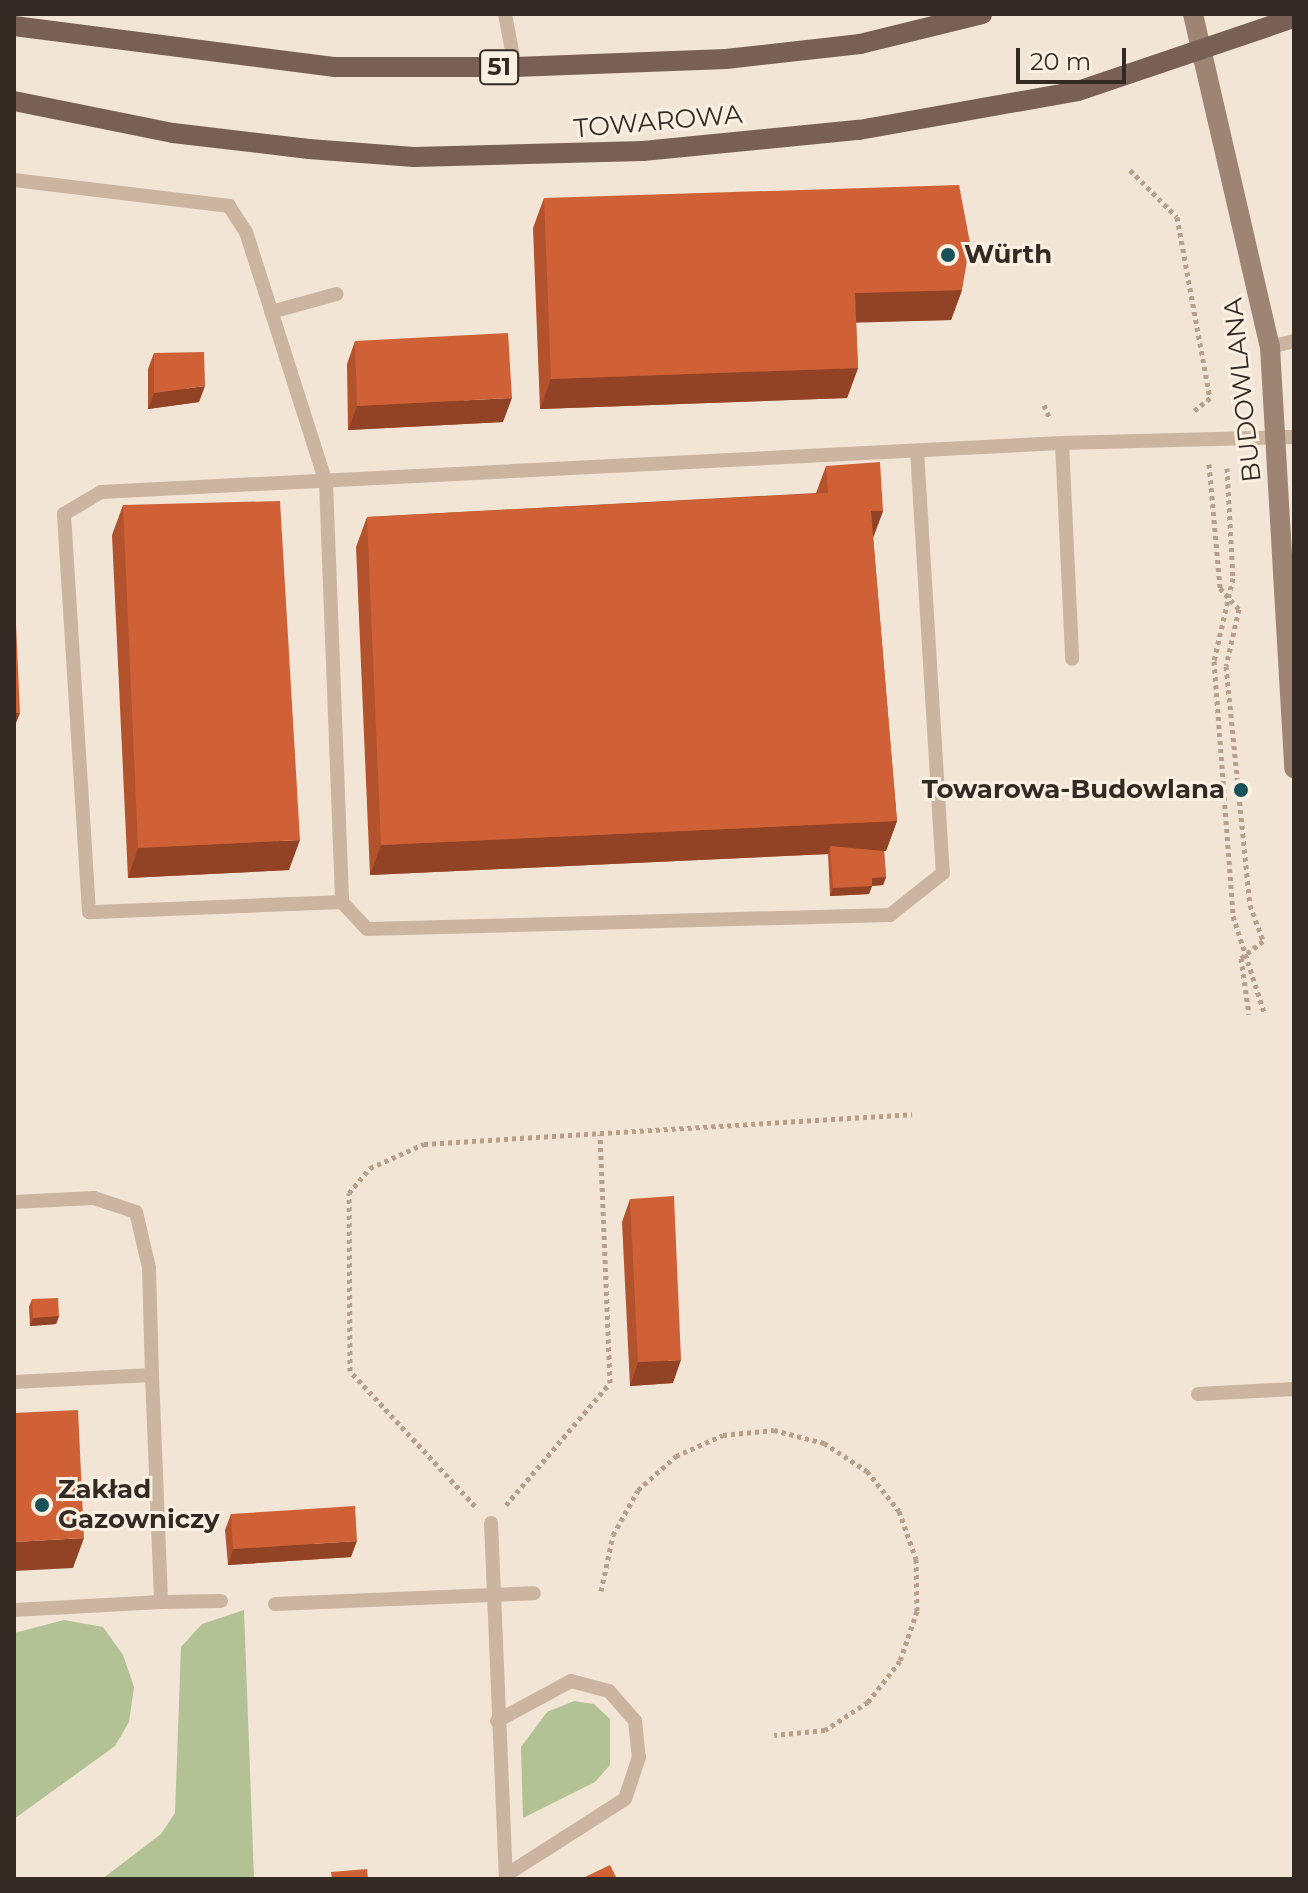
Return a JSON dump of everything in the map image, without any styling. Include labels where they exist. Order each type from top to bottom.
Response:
[{"type":"main road","name":"51","points":[[14,26],[335,67],[515,67],[726,59],[860,44],[982,14]]},
{"type":"main road","name":"TOWAROWA","points":[[14,101],[173,133],[309,149],[536,157],[859,130],[1078,91],[1199,54],[1294,18]]},
{"type":"street","name":"BUDOWLANA","points":[[1193,14],[1199,54],[1270,347],[1286,436],[1294,768]]},
{"type":"lane","points":[[505,14],[515,67]]},
{"type":"lane","points":[[14,180],[229,206],[246,232],[326,482],[342,902],[367,929],[890,915],[943,873],[917,451]]},
{"type":"lane","points":[[271,312],[337,294]]},
{"type":"lane","points":[[1270,347],[1294,341]]},
{"type":"lane","points":[[342,902],[89,912],[64,514],[101,492],[1062,443],[1286,436]]},
{"type":"lane","points":[[1062,443],[1072,659]]},
{"type":"lane","points":[[14,1202],[94,1198],[136,1212],[149,1268],[161,1602]]},
{"type":"lane","points":[[14,1382],[152,1375]]},
{"type":"lane","points":[[1198,1394],[1294,1389]]},
{"type":"lane","points":[[491,1523],[489,1594],[506,1877],[625,1799],[639,1757],[635,1721],[609,1691],[596,1687],[571,1681],[497,1721]]},
{"type":"lane","points":[[275,1604],[534,1593]]},
{"type":"lane","points":[[14,1610],[221,1601]]},
{"type":"path","points":[[1130,170],[1177,217],[1210,398],[1178,417]]},
{"type":"path","points":[[1044,405],[1060,423]]},
{"type":"path","points":[[1207,461],[1214,470],[1220,588],[1239,609],[1226,666],[1245,857],[1263,941],[1241,958],[1249,1014]]},
{"type":"path","points":[[1227,468],[1229,598],[1214,661],[1233,916],[1248,953],[1264,1012]]},
{"type":"path","points":[[600,1134],[610,1383],[491,1523],[350,1371],[349,1193],[370,1168],[424,1144],[912,1114]]},
{"type":"path","points":[[601,1591],[625,1513],[676,1456],[723,1435],[774,1430],[824,1443],[867,1471],[899,1511],[916,1559],[917,1611],[900,1661],[868,1702],[825,1730],[774,1735]]},
{"type":"green space","points":[[244,1610],[254,1879],[102,1879],[161,1834],[175,1813],[181,1647],[202,1624]]},
{"type":"green space","points":[[64,1620],[103,1627],[123,1655],[134,1687],[129,1722],[115,1746],[14,1819],[14,1633]]},
{"type":"green space","points":[[574,1701],[594,1704],[610,1719],[610,1765],[595,1782],[523,1818],[521,1747],[547,1712]]},
{"type":"building","points":[[959,185],[970,243],[962,290],[855,293],[858,368],[551,379],[544,198]]},
{"type":"building","points":[[508,333],[512,398],[357,406],[355,341]]},
{"type":"building","points":[[204,352],[205,386],[154,393],[154,353]]},
{"type":"building","points":[[880,462],[883,511],[871,511],[897,821],[381,845],[367,517],[828,493],[826,466]]},
{"type":"building","points":[[280,501],[300,840],[138,848],[123,505]]},
{"type":"building","points":[[14,580],[20,713],[14,713]]},
{"type":"building","points":[[830,846],[884,851],[886,877],[872,878],[872,886],[833,888]]},
{"type":"building","points":[[674,1196],[681,1360],[638,1362],[630,1199]]},
{"type":"building","points":[[58,1298],[59,1316],[33,1318],[32,1299]]},
{"type":"building","name":"Zakład Gazowniczy","points":[[78,1410],[84,1538],[14,1542],[14,1413]]},
{"type":"building","points":[[355,1506],[357,1541],[233,1549],[231,1514]]},
{"type":"building","points":[[610,1865],[617,1879],[581,1879]]},
{"type":"building","points":[[367,1869],[368,1879],[332,1879],[331,1872]]},
{"type":"place","name":"Würth","points":[[948,255]]},
{"type":"place","name":"Towarowa-Budowlana","points":[[1241,790]]},
{"type":"place","name":"Zakład Gazowniczy","points":[[42,1505]]}]
